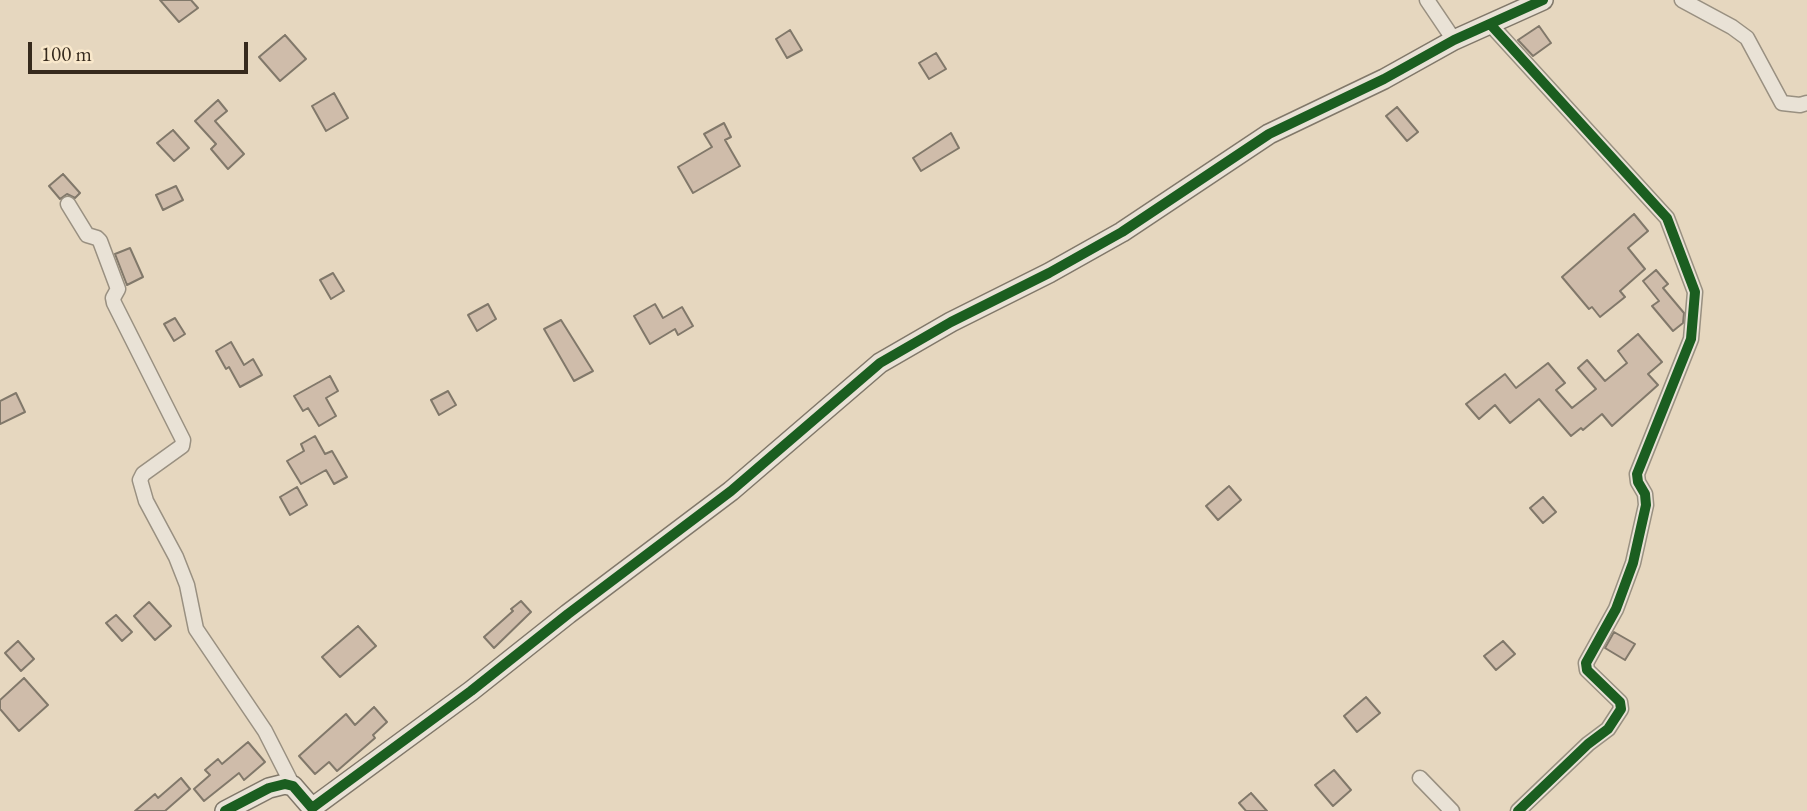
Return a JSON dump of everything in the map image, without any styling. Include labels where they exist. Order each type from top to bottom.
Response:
[{"type":"street","points":[[1427,0],[1454,40]]},
{"type":"street","points":[[68,204],[87,235],[100,241],[118,289],[113,298],[114,303],[183,440],[182,446],[143,474],[139,480],[146,501],[183,576],[196,629],[265,731],[293,786],[312,810],[730,491],[880,363],[951,322],[1049,273],[1122,232],[1269,134],[1384,79],[1454,40],[1543,0]]},
{"type":"street","points":[[1682,0],[1732,27],[1746,38],[1782,103],[1807,103]]},
{"type":"street","points":[[1490,24],[1667,218],[1695,292],[1691,339],[1637,474],[1645,494],[1646,505],[1633,563],[1616,609],[1586,663],[1587,670],[1620,702],[1621,709],[1608,729],[1588,744],[1517,811]]},
{"type":"street","points":[[1420,778],[1452,811]]},
{"type":"street","points":[[225,811],[269,788],[293,786]]},
{"type":"building","points":[[160,0],[191,0],[198,8],[179,22]]},
{"type":"building","points":[[1539,26],[1551,43],[1533,56],[1518,40]]},
{"type":"building","points":[[790,30],[802,50],[787,58],[776,39]]},
{"type":"building","points":[[285,35],[306,59],[280,81],[259,57]]},
{"type":"building","points":[[936,53],[946,69],[929,79],[919,63]]},
{"type":"building","points":[[334,93],[348,118],[326,131],[312,106]]},
{"type":"building","points":[[218,100],[227,111],[215,121],[244,154],[228,169],[211,149],[216,144],[195,121]]},
{"type":"building","points":[[1397,107],[1418,132],[1407,141],[1386,116]]},
{"type":"building","points":[[724,123],[731,137],[725,140],[740,166],[693,193],[678,167],[712,147],[704,134]]},
{"type":"building","points":[[173,130],[189,148],[174,161],[157,143]]},
{"type":"building","points":[[951,133],[959,148],[921,171],[913,158]]},
{"type":"building","points":[[63,174],[80,193],[75,198],[67,194],[60,199],[49,186]]},
{"type":"building","points":[[176,186],[183,200],[163,210],[156,195]]},
{"type":"building","points":[[1634,214],[1648,231],[1628,248],[1645,269],[1620,291],[1625,297],[1600,317],[1592,307],[1589,309],[1562,277]]},
{"type":"building","points":[[130,248],[143,277],[127,285],[115,254]]},
{"type":"building","points":[[1656,270],[1668,284],[1663,288],[1684,313],[1683,323],[1673,331],[1652,306],[1659,301],[1643,281]]},
{"type":"building","points":[[333,273],[344,291],[331,299],[320,280]]},
{"type":"building","points":[[488,304],[496,319],[477,331],[468,315]]},
{"type":"building","points":[[655,304],[663,318],[682,307],[693,326],[678,335],[675,329],[650,344],[634,316]]},
{"type":"building","points":[[175,318],[185,334],[174,341],[164,324]]},
{"type":"building","points":[[561,320],[593,371],[574,381],[544,329]]},
{"type":"building","points":[[1638,334],[1662,362],[1648,374],[1658,385],[1612,426],[1602,414],[1571,436],[1539,399],[1510,423],[1495,405],[1479,419],[1466,404],[1505,374],[1516,388],[1548,363],[1565,383],[1556,390],[1572,408],[1596,389],[1578,368],[1587,360],[1605,381],[1627,363],[1618,351]]},
{"type":"building","points":[[231,342],[244,365],[253,359],[262,375],[240,387],[216,351]]},
{"type":"building","points":[[330,376],[338,391],[326,398],[336,416],[319,426],[308,408],[303,411],[294,396]]},
{"type":"building","points":[[448,391],[456,405],[439,415],[431,400]]},
{"type":"building","points":[[16,393],[25,412],[0,424],[0,401]]},
{"type":"building","points":[[315,436],[325,454],[332,451],[347,477],[334,484],[326,470],[301,484],[287,461],[304,451],[301,444]]},
{"type":"building","points":[[1229,486],[1241,500],[1218,520],[1206,506]]},
{"type":"building","points":[[297,487],[307,505],[290,515],[280,497]]},
{"type":"building","points":[[1543,497],[1556,512],[1543,523],[1530,508]]},
{"type":"building","points":[[521,601],[531,612],[494,648],[484,637]]},
{"type":"building","points":[[149,602],[171,626],[155,640],[134,616]]},
{"type":"building","points":[[116,615],[132,632],[122,641],[106,623]]},
{"type":"building","points":[[358,626],[376,646],[340,677],[322,657]]},
{"type":"building","points":[[1614,632],[1635,644],[1625,660],[1605,648]]},
{"type":"building","points":[[18,641],[34,659],[21,671],[5,653]]},
{"type":"building","points":[[1503,641],[1515,654],[1496,670],[1484,656]]},
{"type":"building","points":[[24,678],[48,705],[19,731],[0,709],[0,700]]},
{"type":"building","points":[[1366,697],[1380,713],[1357,732],[1344,716]]},
{"type":"building","points":[[374,707],[387,722],[373,735],[375,738],[337,771],[329,762],[315,774],[299,756],[346,714],[355,725]]},
{"type":"building","points":[[248,742],[265,762],[244,780],[239,773],[204,801],[194,789],[210,775],[205,770],[218,759],[222,764]]},
{"type":"building","points":[[1334,770],[1351,790],[1333,806],[1315,785]]},
{"type":"building","points":[[181,778],[190,789],[165,811],[135,811],[155,794],[158,798]]},
{"type":"building","points":[[1251,793],[1267,811],[1246,811],[1239,803]]},
{"type":"cycle path","points":[[225,811],[269,788],[285,784],[293,786],[312,808],[471,691],[731,491],[880,363],[951,322],[1049,273],[1122,232],[1269,134],[1384,79],[1454,40],[1543,0]]},
{"type":"cycle path","points":[[1490,24],[1667,218],[1695,292],[1691,339],[1637,474],[1645,494],[1646,505],[1633,563],[1616,609],[1586,663],[1587,670],[1620,702],[1621,709],[1608,729],[1588,744],[1518,811]]}]
